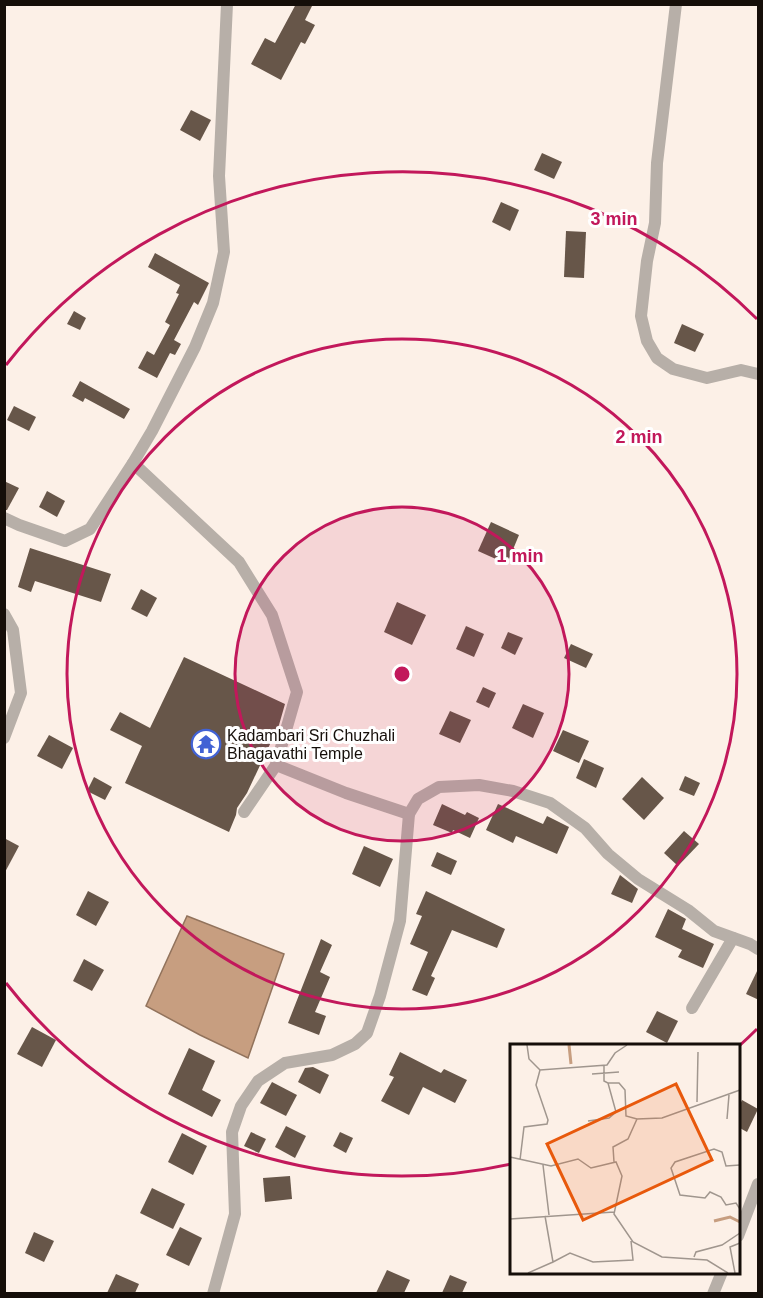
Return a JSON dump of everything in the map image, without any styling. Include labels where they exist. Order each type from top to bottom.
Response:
[{"type":"street","points":[[4,518],[65,541],[90,530],[152,431],[195,347],[213,303],[224,252],[219,176],[227,4]]},
{"type":"street","points":[[676,4],[657,163],[655,223],[646,261],[641,316],[647,341],[657,358],[673,369],[708,378],[741,370],[759,374]]},
{"type":"street","points":[[133,463],[239,562],[272,615],[297,692],[276,765],[244,812]]},
{"type":"street","points":[[4,614],[13,630],[21,693],[4,738]]},
{"type":"street","points":[[276,765],[345,793],[409,814]]},
{"type":"street","points":[[213,1293],[235,1214],[232,1132],[241,1107],[258,1081],[285,1063],[332,1055],[355,1044],[367,1032],[380,996],[400,921],[409,814],[418,799],[440,787],[479,785],[513,791],[550,803],[585,828],[608,854],[638,879],[688,910],[714,932],[759,949]]},
{"type":"street","points":[[692,1008],[733,938]]},
{"type":"street","points":[[739,1234],[759,1184]]},
{"type":"street","points":[[713,1293],[721,1274]]},
{"type":"shaded area","points":[[187,916],[284,954],[248,1058],[146,1006]]},
{"type":"building","points":[[296,4],[313,4],[305,20],[315,25],[305,44],[301,42],[281,80],[251,64],[265,38],[275,43]]},
{"type":"building","points":[[191,110],[211,120],[200,141],[180,130]]},
{"type":"building","points":[[542,153],[562,162],[554,179],[534,170]]},
{"type":"building","points":[[501,202],[519,210],[510,231],[492,222]]},
{"type":"building","points":[[566,231],[586,232],[584,278],[564,277]]},
{"type":"building","points":[[155,253],[209,283],[198,305],[194,302],[174,340],[181,344],[175,355],[170,353],[157,378],[138,368],[147,351],[154,355],[170,325],[165,322],[179,294],[176,293],[180,285],[148,267]]},
{"type":"building","points":[[74,311],[86,318],[80,330],[67,324]]},
{"type":"building","points":[[682,324],[704,334],[695,352],[674,343]]},
{"type":"building","points":[[80,381],[130,409],[124,419],[85,398],[83,402],[72,396]]},
{"type":"building","points":[[14,406],[36,417],[29,431],[7,420]]},
{"type":"building","points":[[4,481],[19,488],[7,510],[4,510]]},
{"type":"building","points":[[47,491],[65,501],[57,517],[39,507]]},
{"type":"building","points":[[491,522],[519,535],[507,564],[478,551]]},
{"type":"building","points":[[30,548],[111,574],[101,602],[35,581],[31,592],[18,587]]},
{"type":"building","points":[[141,589],[157,598],[147,617],[131,609]]},
{"type":"building","points":[[397,602],[426,615],[412,645],[384,632]]},
{"type":"building","points":[[466,626],[484,634],[474,657],[456,649]]},
{"type":"building","points":[[508,632],[523,638],[515,655],[501,648]]},
{"type":"building","points":[[571,644],[593,654],[586,668],[564,658]]},
{"type":"building","name":"Kadambari Sri Chuzhali Bhagavathi Temple","points":[[184,657],[285,704],[279,725],[247,793],[237,808],[229,832],[125,783],[142,746],[110,730],[120,712],[150,728]]},
{"type":"building","points":[[483,687],[496,693],[489,708],[476,702]]},
{"type":"building","points":[[523,704],[544,713],[533,738],[512,728]]},
{"type":"building","points":[[450,711],[471,720],[460,743],[439,734]]},
{"type":"building","points":[[563,730],[589,741],[579,763],[553,751]]},
{"type":"building","points":[[49,735],[73,748],[62,769],[37,756]]},
{"type":"building","points":[[584,759],[604,768],[596,788],[576,778]]},
{"type":"building","points":[[685,776],[700,783],[694,796],[679,790]]},
{"type":"building","points":[[94,777],[112,787],[105,800],[87,791]]},
{"type":"building","points":[[642,777],[664,798],[644,820],[622,799]]},
{"type":"building","points":[[442,804],[465,815],[467,812],[479,818],[470,838],[453,830],[452,833],[433,825]]},
{"type":"building","points":[[498,804],[543,824],[547,816],[569,827],[557,854],[516,836],[513,843],[486,830]]},
{"type":"building","points":[[684,831],[699,844],[678,866],[664,853]]},
{"type":"building","points":[[4,838],[19,846],[4,874]]},
{"type":"building","points":[[364,846],[393,859],[380,887],[352,874]]},
{"type":"building","points":[[437,852],[457,861],[451,875],[431,866]]},
{"type":"building","points":[[620,875],[638,889],[632,903],[611,894]]},
{"type":"building","points":[[88,891],[109,902],[96,926],[76,915]]},
{"type":"building","points":[[426,891],[505,929],[497,948],[452,930],[431,976],[435,978],[427,996],[412,990],[428,952],[410,944],[422,916],[416,914]]},
{"type":"building","points":[[668,909],[686,919],[682,929],[714,944],[703,968],[678,957],[682,950],[655,937]]},
{"type":"building","points":[[321,939],[332,945],[320,972],[330,977],[315,1012],[326,1016],[319,1035],[288,1023]]},
{"type":"building","points":[[84,959],[104,970],[92,991],[73,981]]},
{"type":"building","points":[[759,967],[759,1000],[746,994]]},
{"type":"building","points":[[657,1011],[678,1021],[667,1043],[646,1032]]},
{"type":"building","points":[[32,1027],[56,1040],[42,1067],[17,1054]]},
{"type":"building","points":[[189,1048],[215,1061],[202,1090],[221,1100],[212,1117],[168,1094]]},
{"type":"building","points":[[400,1052],[441,1073],[444,1069],[467,1080],[455,1103],[423,1087],[409,1115],[381,1101],[394,1077],[389,1075]]},
{"type":"building","points":[[313,1067],[329,1075],[320,1094],[298,1082],[305,1068]]},
{"type":"building","points":[[272,1082],[297,1095],[286,1116],[260,1103]]},
{"type":"building","points":[[742,1100],[758,1109],[747,1132],[739,1128],[739,1107]]},
{"type":"building","points":[[286,1126],[306,1136],[295,1158],[275,1147]]},
{"type":"building","points":[[251,1132],[266,1139],[259,1153],[244,1146]]},
{"type":"building","points":[[340,1132],[353,1138],[346,1153],[333,1146]]},
{"type":"building","points":[[182,1133],[207,1146],[193,1175],[168,1162]]},
{"type":"building","points":[[290,1176],[292,1199],[265,1202],[263,1178]]},
{"type":"building","points":[[152,1188],[185,1204],[173,1229],[140,1213]]},
{"type":"building","points":[[180,1227],[202,1238],[189,1266],[166,1255]]},
{"type":"building","points":[[34,1232],[54,1241],[44,1262],[25,1253]]},
{"type":"building","points":[[387,1270],[410,1280],[404,1293],[376,1293]]},
{"type":"building","points":[[116,1274],[139,1284],[135,1293],[107,1293]]},
{"type":"building","points":[[450,1275],[467,1282],[462,1293],[442,1293]]},
{"type":"place","name":"Kadambari Sri Chuzhali Bhagavathi Temple","points":[[206,744]]}]
